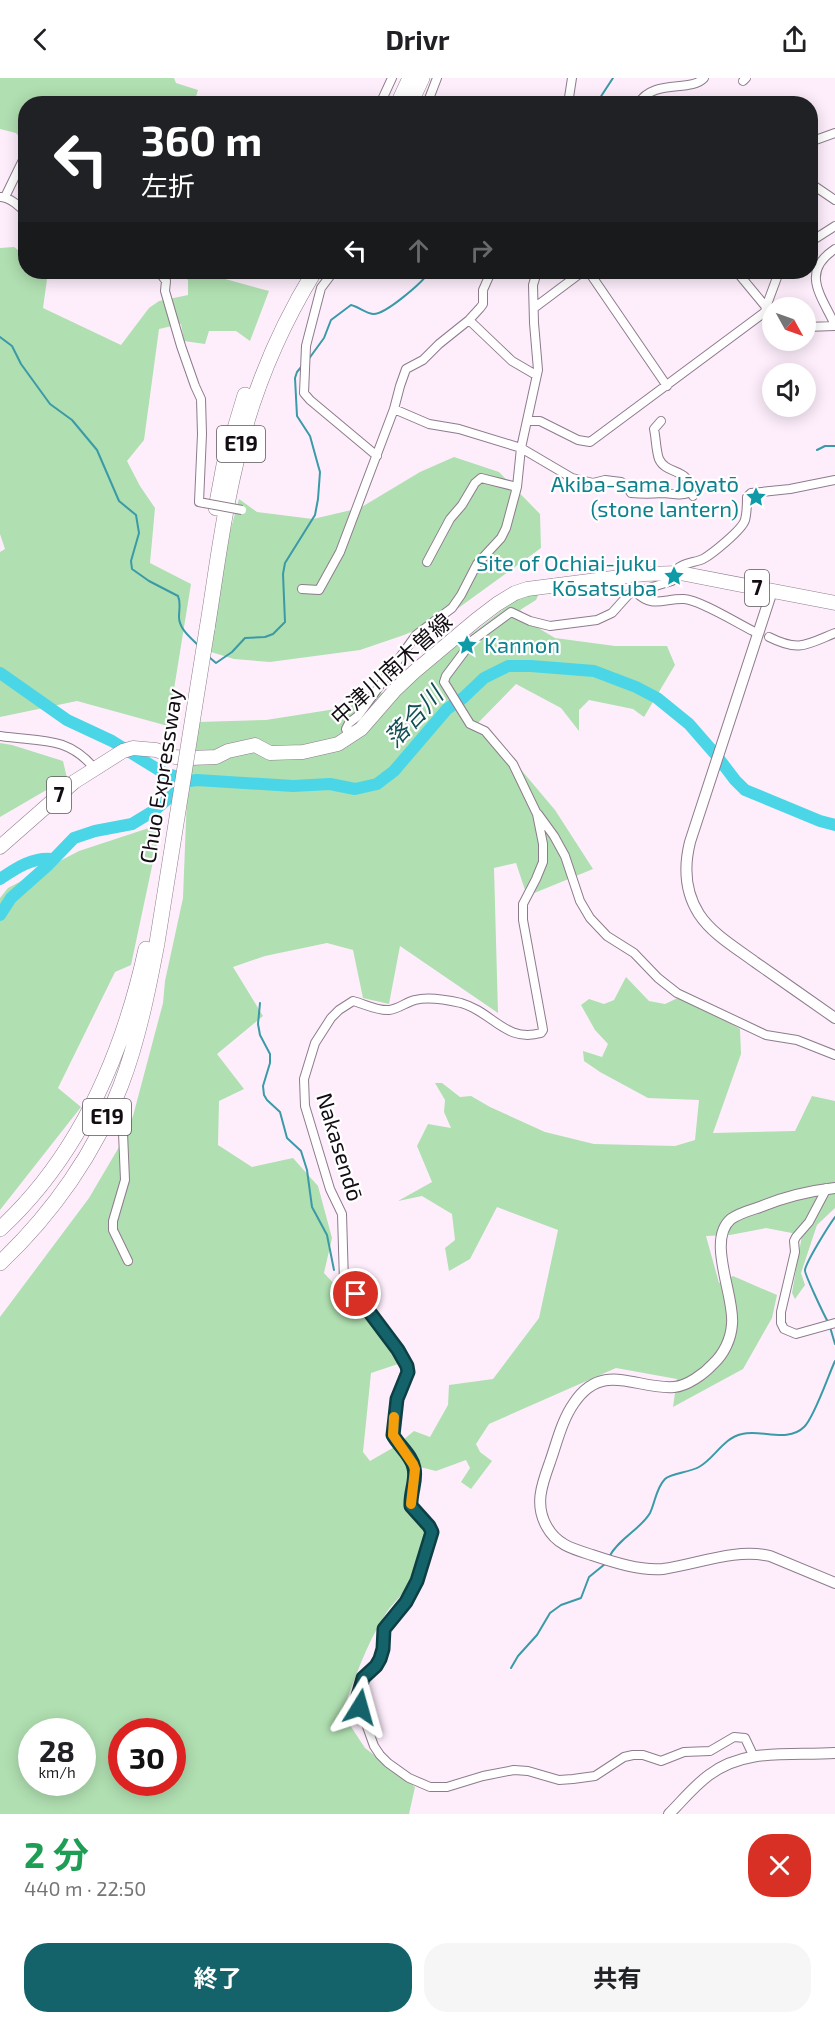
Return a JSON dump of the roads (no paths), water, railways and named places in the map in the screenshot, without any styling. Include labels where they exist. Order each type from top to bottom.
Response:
[{"type":"highway","points":[[402,96],[410,78]]},
{"type":"highway","points":[[414,96],[422,78]]},
{"type":"highway","name":"Chuo Expressway","points":[[203,629],[217,504],[234,426],[262,352],[298,279]]},
{"type":"highway","name":"Chuo Expressway","points":[[0,1263],[32,1229],[64,1189],[89,1151],[121,1085],[131,1055],[150,978],[153,942],[203,629],[235,466],[257,391],[282,331],[310,279]]},
{"type":"highway","name":"Chuo Expressway","points":[[0,1229],[53,1168],[92,1108],[129,1016],[153,942]]},
{"type":"main road","name":"中津川南木曽線","points":[[0,847],[75,782],[128,750],[156,750],[175,757],[208,758],[255,745],[270,753],[303,752],[330,746],[349,738],[361,729],[414,672],[490,609],[515,593],[540,586],[644,574],[677,573],[835,603]]},
{"type":"street","points":[[384,96],[392,78]]},
{"type":"street","points":[[430,96],[437,78]]},
{"type":"street","points":[[569,96],[572,78]]},
{"type":"street","points":[[644,96],[674,85],[698,83],[704,78]]},
{"type":"street","points":[[818,139],[835,133]]},
{"type":"street","points":[[18,169],[3,197],[18,206]]},
{"type":"street","points":[[818,188],[835,200]]},
{"type":"street","points":[[818,237],[835,226]]},
{"type":"street","points":[[818,264],[823,257],[835,249]]},
{"type":"street","points":[[164,279],[165,291],[181,346],[201,399],[202,434],[198,502],[242,510]]},
{"type":"street","points":[[328,279],[321,288],[306,346],[304,393],[377,456]]},
{"type":"street","points":[[302,589],[319,590],[340,552],[394,409],[399,386],[406,369],[423,360],[469,320],[483,304],[483,290],[488,279]]},
{"type":"street","points":[[349,738],[346,729],[349,723],[358,716],[416,635],[452,608],[477,564],[501,538],[506,528],[517,487],[521,448],[538,370],[533,285],[535,279]]},
{"type":"street","points":[[534,308],[573,279]]},
{"type":"street","points":[[594,279],[667,386]]},
{"type":"street","points":[[742,279],[762,304]]},
{"type":"street","points":[[772,297],[777,279]]},
{"type":"street","points":[[816,279],[817,288],[835,326],[816,327]]},
{"type":"street","points":[[528,421],[540,421],[578,440],[590,442],[762,315]]},
{"type":"street","points":[[469,320],[512,361],[536,375]]},
{"type":"street","points":[[394,409],[429,424],[459,429],[521,448],[572,478],[593,483],[605,480],[621,482],[631,493],[653,495],[663,493],[675,496],[692,494],[690,483],[685,476],[669,468],[660,460],[654,429],[661,422]]},
{"type":"street","points":[[427,562],[450,519],[481,478],[517,487]]},
{"type":"street","points":[[753,631],[696,602],[685,599],[649,601],[641,598],[636,592],[678,578],[677,568],[704,558],[739,529],[744,522],[747,497],[751,493],[835,480]]},
{"type":"street","points":[[772,591],[701,808],[686,858],[686,871],[689,890],[699,913],[719,935],[835,1018]]},
{"type":"street","name":"Nakasendō","points":[[636,592],[627,596],[612,613],[597,620],[550,626],[530,621],[511,612],[473,640],[444,682],[468,722],[485,731],[513,764],[537,814],[543,844],[543,862],[523,904],[523,920],[543,1030],[541,1033],[530,1036],[512,1033],[473,1008],[452,1001],[416,999],[392,1010],[382,1010],[353,1001],[331,1018],[315,1043],[304,1078],[305,1106],[330,1189],[342,1214],[343,1279],[407,1366],[408,1372],[397,1399],[393,1435],[415,1469],[411,1506],[432,1532],[417,1581],[406,1602],[384,1629],[380,1659],[363,1678],[358,1696],[374,1746],[380,1755],[409,1778],[430,1787],[447,1787],[483,1776],[514,1770],[528,1771],[559,1780],[595,1776],[633,1755],[644,1755],[660,1761],[684,1752],[710,1752],[734,1737],[745,1738],[753,1755]]},
{"type":"street","points":[[769,637],[790,647],[800,646],[835,633]]},
{"type":"street","points":[[0,736],[45,740],[76,750],[86,757],[95,769]]},
{"type":"street","points":[[537,814],[554,836],[565,856],[580,901],[590,918],[607,936],[634,953],[658,978],[677,993],[766,1035],[797,1041],[835,1055]]},
{"type":"street","points":[[123,1133],[125,1180],[113,1221],[113,1230],[128,1261]]},
{"type":"street","points":[[831,1188],[794,1242],[795,1252],[780,1318],[782,1326],[793,1333],[835,1323]]},
{"type":"street","points":[[831,1188],[794,1195],[729,1220],[723,1231],[721,1244],[724,1274],[732,1305],[732,1330],[724,1350],[708,1369],[677,1387],[619,1379],[605,1380],[591,1387],[574,1404],[565,1422],[542,1484],[539,1499],[546,1526],[558,1541],[570,1548],[595,1556],[644,1568],[663,1569],[754,1553],[770,1556],[835,1582]]},
{"type":"street","points":[[669,1814],[713,1772],[729,1763],[753,1755],[835,1753]]},
{"type":"waterway","points":[[601,96],[613,78]]},
{"type":"waterway","points":[[308,360],[324,338],[331,320],[351,305],[373,314],[379,313],[403,297],[423,279]]},
{"type":"waterway","points":[[0,337],[12,346],[21,364],[50,404],[72,420],[97,450],[119,501],[136,515],[139,533],[131,561],[132,569],[178,596],[181,625],[199,646]]},
{"type":"waterway","points":[[209,657],[216,663],[232,652],[245,638],[265,637],[273,634],[285,622],[283,574],[285,563],[315,515],[320,472],[310,436],[297,416],[295,378],[302,366]]},
{"type":"waterway","points":[[817,450],[825,446],[835,446]]},
{"type":"waterway","name":"落合川","points":[[0,673],[67,720],[112,741],[162,772],[190,781],[293,786],[330,784],[355,789],[377,784],[394,771],[447,709],[463,698],[484,678],[508,666],[594,671],[636,687],[657,698],[689,724],[745,790],[835,825]]},
{"type":"waterway","points":[[0,915],[11,898],[74,838],[95,831],[132,824],[155,810],[184,785]]},
{"type":"waterway","points":[[0,879],[31,862],[52,859]]},
{"type":"waterway","points":[[260,1003],[258,1024],[260,1035],[270,1054],[270,1063],[263,1086],[264,1095],[280,1112],[287,1138],[301,1151],[307,1170],[312,1207],[327,1235],[334,1270]]},
{"type":"waterway","points":[[828,1322],[805,1270],[813,1252],[835,1217]]},
{"type":"waterway","points":[[339,1284],[357,1301]]},
{"type":"waterway","points":[[830,1327],[835,1344]]},
{"type":"waterway","points":[[609,1557],[618,1544],[646,1519],[665,1479],[699,1467],[735,1436],[749,1433],[790,1434],[804,1427],[816,1406],[835,1361]]},
{"type":"waterway","points":[[511,1668],[518,1656],[537,1635],[550,1613],[561,1605],[581,1598],[589,1577],[605,1564]]},
{"type":"place","name":"Akiba-sama Jōyatō (stone lantern)","points":[[756,497]]},
{"type":"place","name":"Site of Ochiai-juku Kōsatsuba","points":[[674,576]]},
{"type":"place","name":"Kannon","points":[[467,645]]}]
